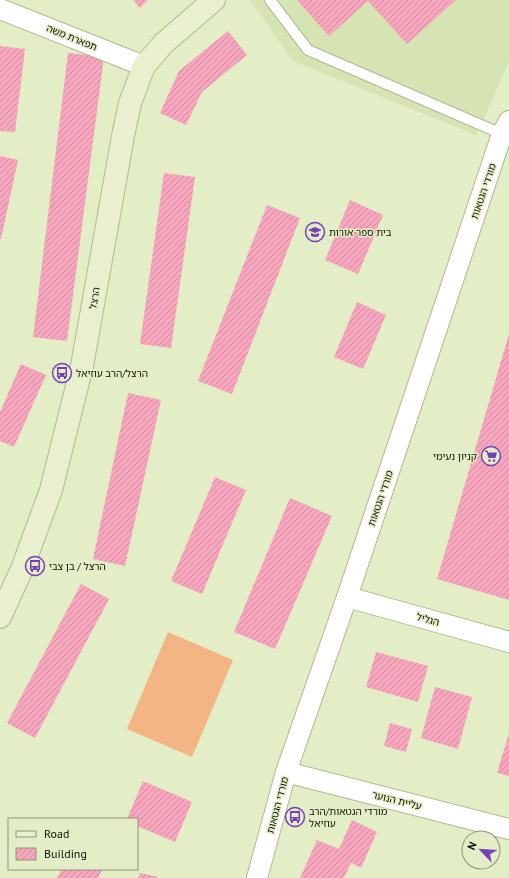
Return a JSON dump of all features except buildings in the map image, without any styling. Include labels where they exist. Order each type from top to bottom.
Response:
[{"type":"street","name":"הרצל","points":[[0,617],[22,569],[51,490],[82,366],[122,136],[130,103],[144,66],[164,43],[214,0]]},
{"type":"street","name":"תפארת משה","points":[[0,9],[144,66]]},
{"type":"street","name":"מורדי הגטאות","points":[[257,878],[286,772],[347,597],[506,127]]},
{"type":"street","name":"הגליל","points":[[347,597],[509,642]]},
{"type":"street","name":"עליית הנוער","points":[[286,772],[509,829]]},
{"type":"lane","points":[[270,0],[308,50],[506,127]]},
{"type":"shaded area","points":[[250,0],[509,0],[509,62],[476,135],[293,61]]},
{"type":"shaded area","points":[[168,632],[233,660],[192,757],[127,729]]},
{"type":"place","name":"בית ספר אורות","points":[[315,232]]},
{"type":"place","name":"הרצל/הרב עוזיאל","points":[[62,373]]},
{"type":"place","name":"קניון נעימי","points":[[491,456]]},
{"type":"place","name":"הרצל / בן צבי","points":[[35,566]]},
{"type":"place","name":"מורדי הגטאות/הרב עוזיאל","points":[[295,817]]}]
